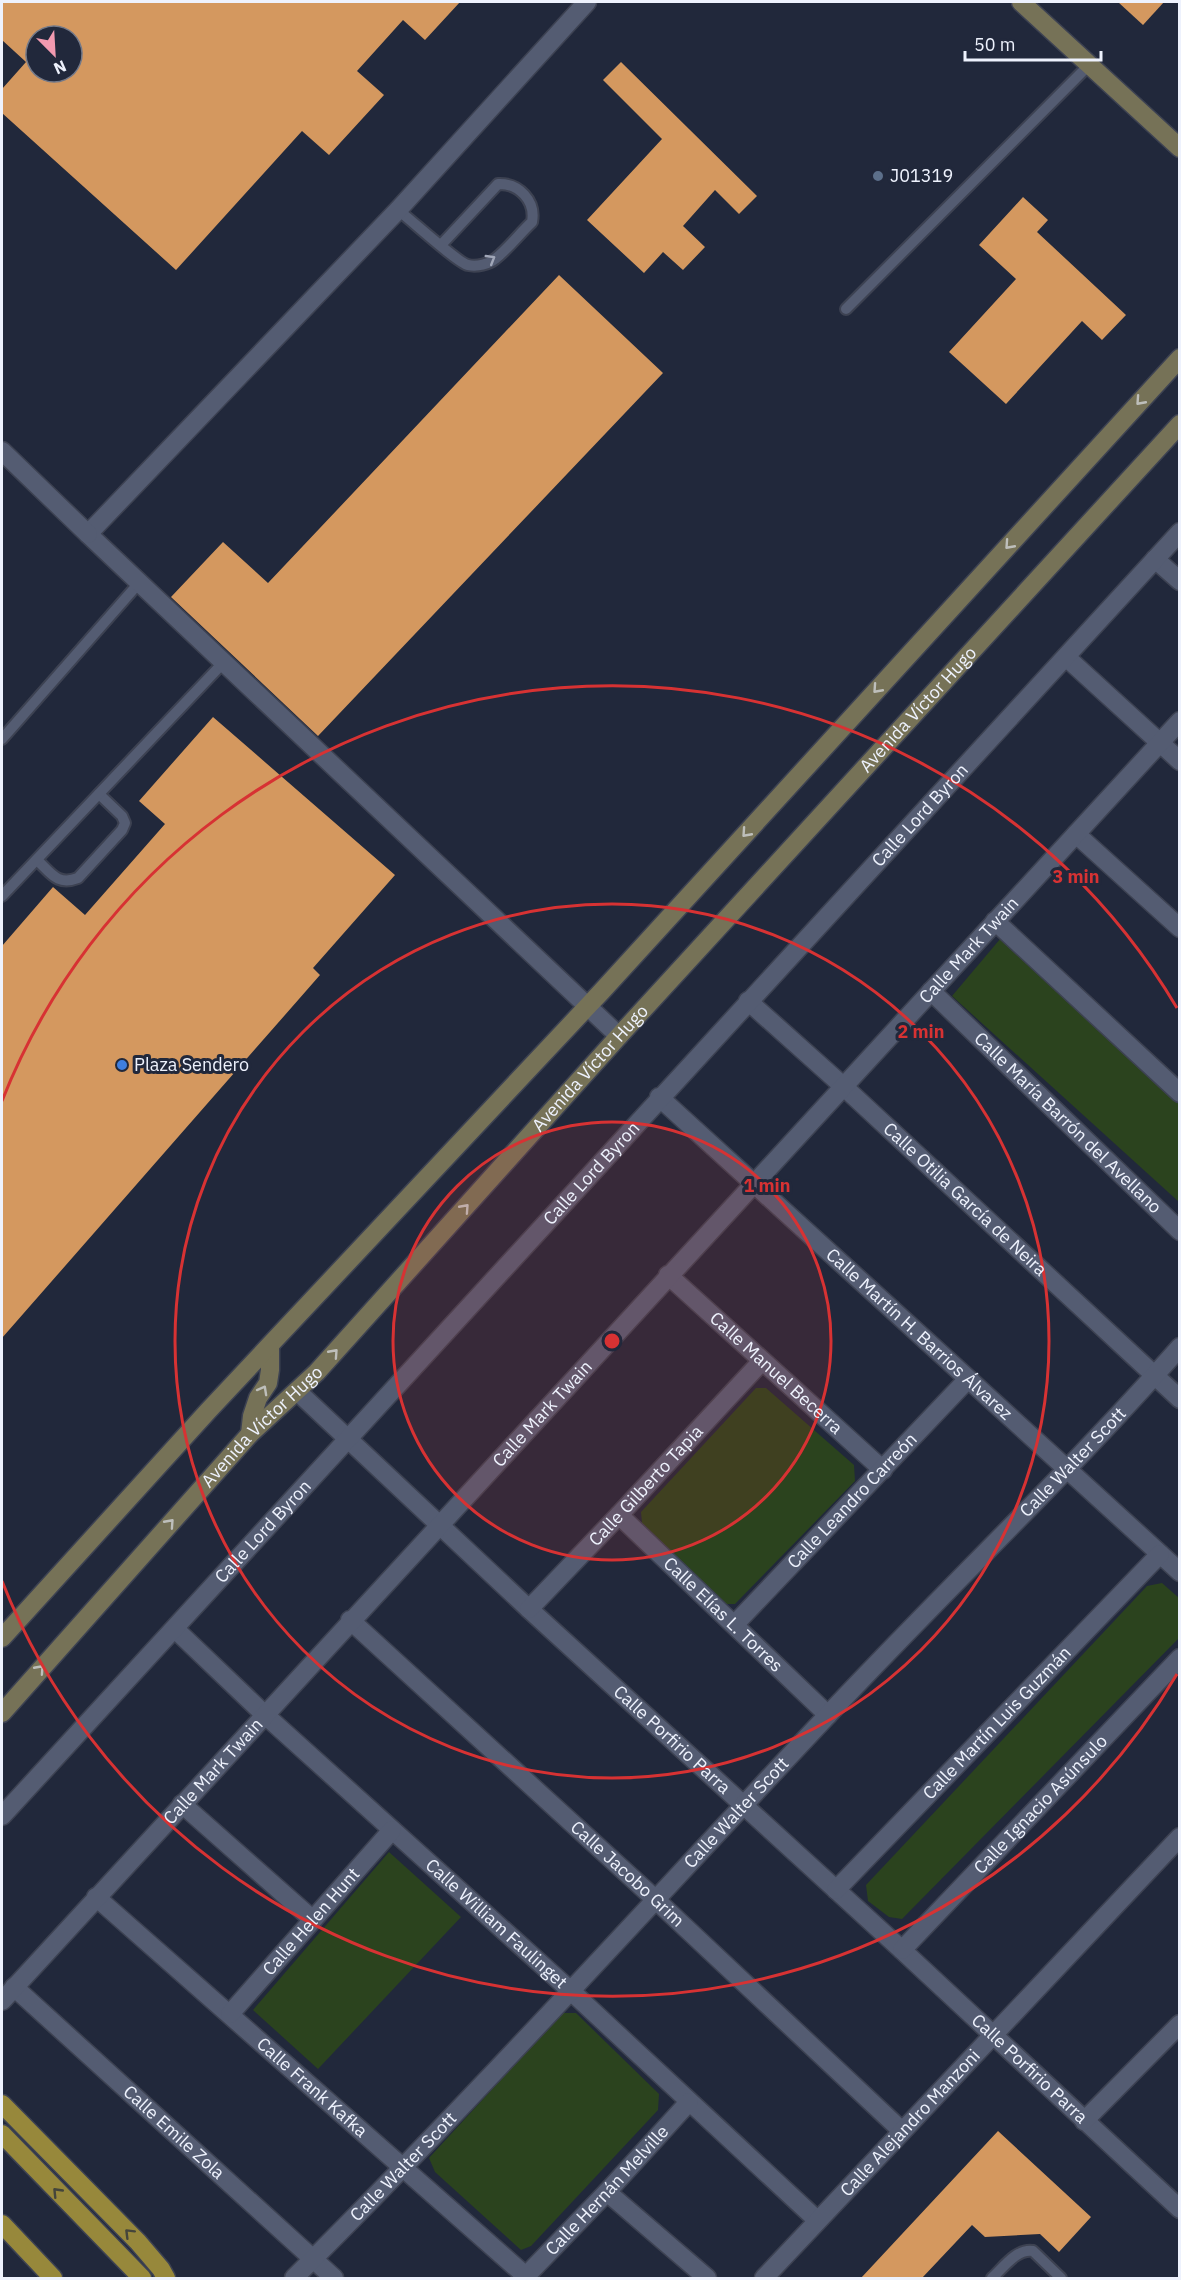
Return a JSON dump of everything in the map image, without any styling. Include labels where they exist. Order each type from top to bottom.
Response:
[{"type":"main road","points":[[2,2104],[138,2242],[166,2278]]},
{"type":"main road","points":[[2,2134],[142,2278]]},
{"type":"main road","points":[[2,2224],[52,2278]]},
{"type":"street","points":[[88,534],[398,210],[587,2]]},
{"type":"street","points":[[1021,2],[1179,148]]},
{"type":"street","points":[[2,1638],[270,1346],[602,991],[1179,358]]},
{"type":"street","name":"Avenida Víctor Hugo","points":[[2,1713],[250,1434],[317,1372],[619,1036],[1179,424]]},
{"type":"street","points":[[2,451],[619,1036]]},
{"type":"street","name":"Calle Lord Byron","points":[[2,1816],[1179,532]]},
{"type":"street","points":[[1155,559],[1179,581]]},
{"type":"street","points":[[1066,657],[1179,761]]},
{"type":"street","name":"Calle Mark Twain","points":[[2,2001],[1179,721]]},
{"type":"street","points":[[1076,834],[1179,928]]},
{"type":"street","points":[[995,921],[1179,1093]]},
{"type":"street","name":"Calle María Barrón del Avellano","points":[[931,991],[1179,1231]]},
{"type":"street","name":"Calle Otilia García de Neira","points":[[748,1002],[843,1086],[1179,1399]]},
{"type":"street","name":"Calle Martín H. Barrios Álvarez","points":[[659,1097],[1179,1572]]},
{"type":"street","name":"Calle Manuel Becerra","points":[[668,1275],[761,1362],[883,1470]]},
{"type":"street","points":[[250,1434],[252,1416],[258,1398],[268,1383],[270,1346]]},
{"type":"street","name":"Calle Walter Scott","points":[[294,2278],[572,1992],[655,1899],[828,1715],[1154,1376],[1179,1347]]},
{"type":"street","name":"Calle Gilberto Tapia","points":[[529,1609],[761,1362]]},
{"type":"street","name":"Calle Leandro Carreón","points":[[735,1624],[968,1379]]},
{"type":"street","name":"Calle Porfirio Parra","points":[[297,1391],[529,1609],[902,1950],[1179,2209]]},
{"type":"street","name":"Calle Elías L. Torres","points":[[619,1515],[828,1715]]},
{"type":"street","name":"Calle Martín Luis Guzmán","points":[[836,1890],[1160,1554]]},
{"type":"street","name":"Calle Jacobo Grim","points":[[350,1620],[655,1899],[902,2130]]},
{"type":"street","name":"Calle William Faulinget","points":[[175,1629],[264,1714],[572,1992],[817,2220]]},
{"type":"street","name":"Calle Ignacio Asúnsulo","points":[[902,1950],[1179,1658]]},
{"type":"street","points":[[182,1804],[312,1919]]},
{"type":"street","name":"Calle Helen Hunt","points":[[230,2014],[392,1830]]},
{"type":"street","name":"Calle Alejandro Manzoni","points":[[764,2278],[1179,1837]]},
{"type":"street","name":"Calle Frank Kafka","points":[[96,1897],[527,2277]]},
{"type":"street","name":"Calle Emile Zola","points":[[14,1987],[334,2278]]},
{"type":"street","points":[[1084,2121],[1179,2024]]},
{"type":"street","name":"Calle Hernán Melville","points":[[527,2277],[689,2102]]},
{"type":"street","points":[[607,2192],[707,2278]]},
{"type":"lane","points":[[846,309],[1090,64]]},
{"type":"lane","points":[[398,210],[465,265],[484,264],[495,260],[532,222],[532,207],[527,197],[515,187],[498,184],[441,245]]},
{"type":"lane","points":[[2,739],[139,582]]},
{"type":"lane","points":[[2,896],[223,663]]},
{"type":"lane","points":[[37,860],[60,881],[68,882],[78,878],[122,830],[125,823],[122,816],[99,794]]},
{"type":"lane","points":[[992,2278],[1021,2252],[1028,2250],[1033,2251],[1061,2278]]},
{"type":"green space","points":[[1001,938],[1179,1100],[1179,1202],[952,996]]},
{"type":"green space","points":[[756,1388],[766,1388],[854,1465],[855,1481],[735,1604],[726,1604],[642,1523],[641,1512]]},
{"type":"green space","points":[[1162,1583],[1179,1598],[1179,1638],[902,1919],[889,1917],[868,1901],[866,1885],[1147,1586]]},
{"type":"green space","points":[[389,1852],[461,1917],[318,2069],[253,2010]]},
{"type":"green space","points":[[562,2013],[576,2013],[659,2094],[658,2110],[531,2246],[521,2250],[435,2172],[429,2158]]},
{"type":"building","points":[[2,2],[460,2],[425,40],[403,20],[357,71],[384,95],[329,155],[302,131],[176,270],[2,113],[2,89],[24,64],[24,84],[84,84],[84,24],[24,24],[24,60],[2,40]]},
{"type":"building","points":[[1118,2],[1164,2],[1143,25]]},
{"type":"building","points":[[621,62],[757,196],[739,214],[715,190],[683,226],[705,247],[683,270],[663,252],[644,273],[587,220],[662,139],[603,80]]},
{"type":"building","points":[[1023,197],[1048,220],[1037,232],[1126,315],[1102,340],[1082,321],[1006,404],[949,352],[1016,279],[979,245]]},
{"type":"building","points":[[559,275],[663,373],[318,736],[171,597],[223,542],[268,583]]},
{"type":"building","name":"Plaza Sendero","points":[[213,717],[395,875],[313,968],[320,975],[2,1338],[2,946],[53,887],[85,915],[165,824],[139,801]]},
{"type":"building","points":[[998,2131],[1091,2217],[1059,2252],[1040,2234],[985,2237],[972,2225],[922,2278],[861,2278]]},
{"type":"place","name":"J01319","points":[[878,176]]},
{"type":"place","name":"Plaza Sendero","points":[[122,1065]]}]
